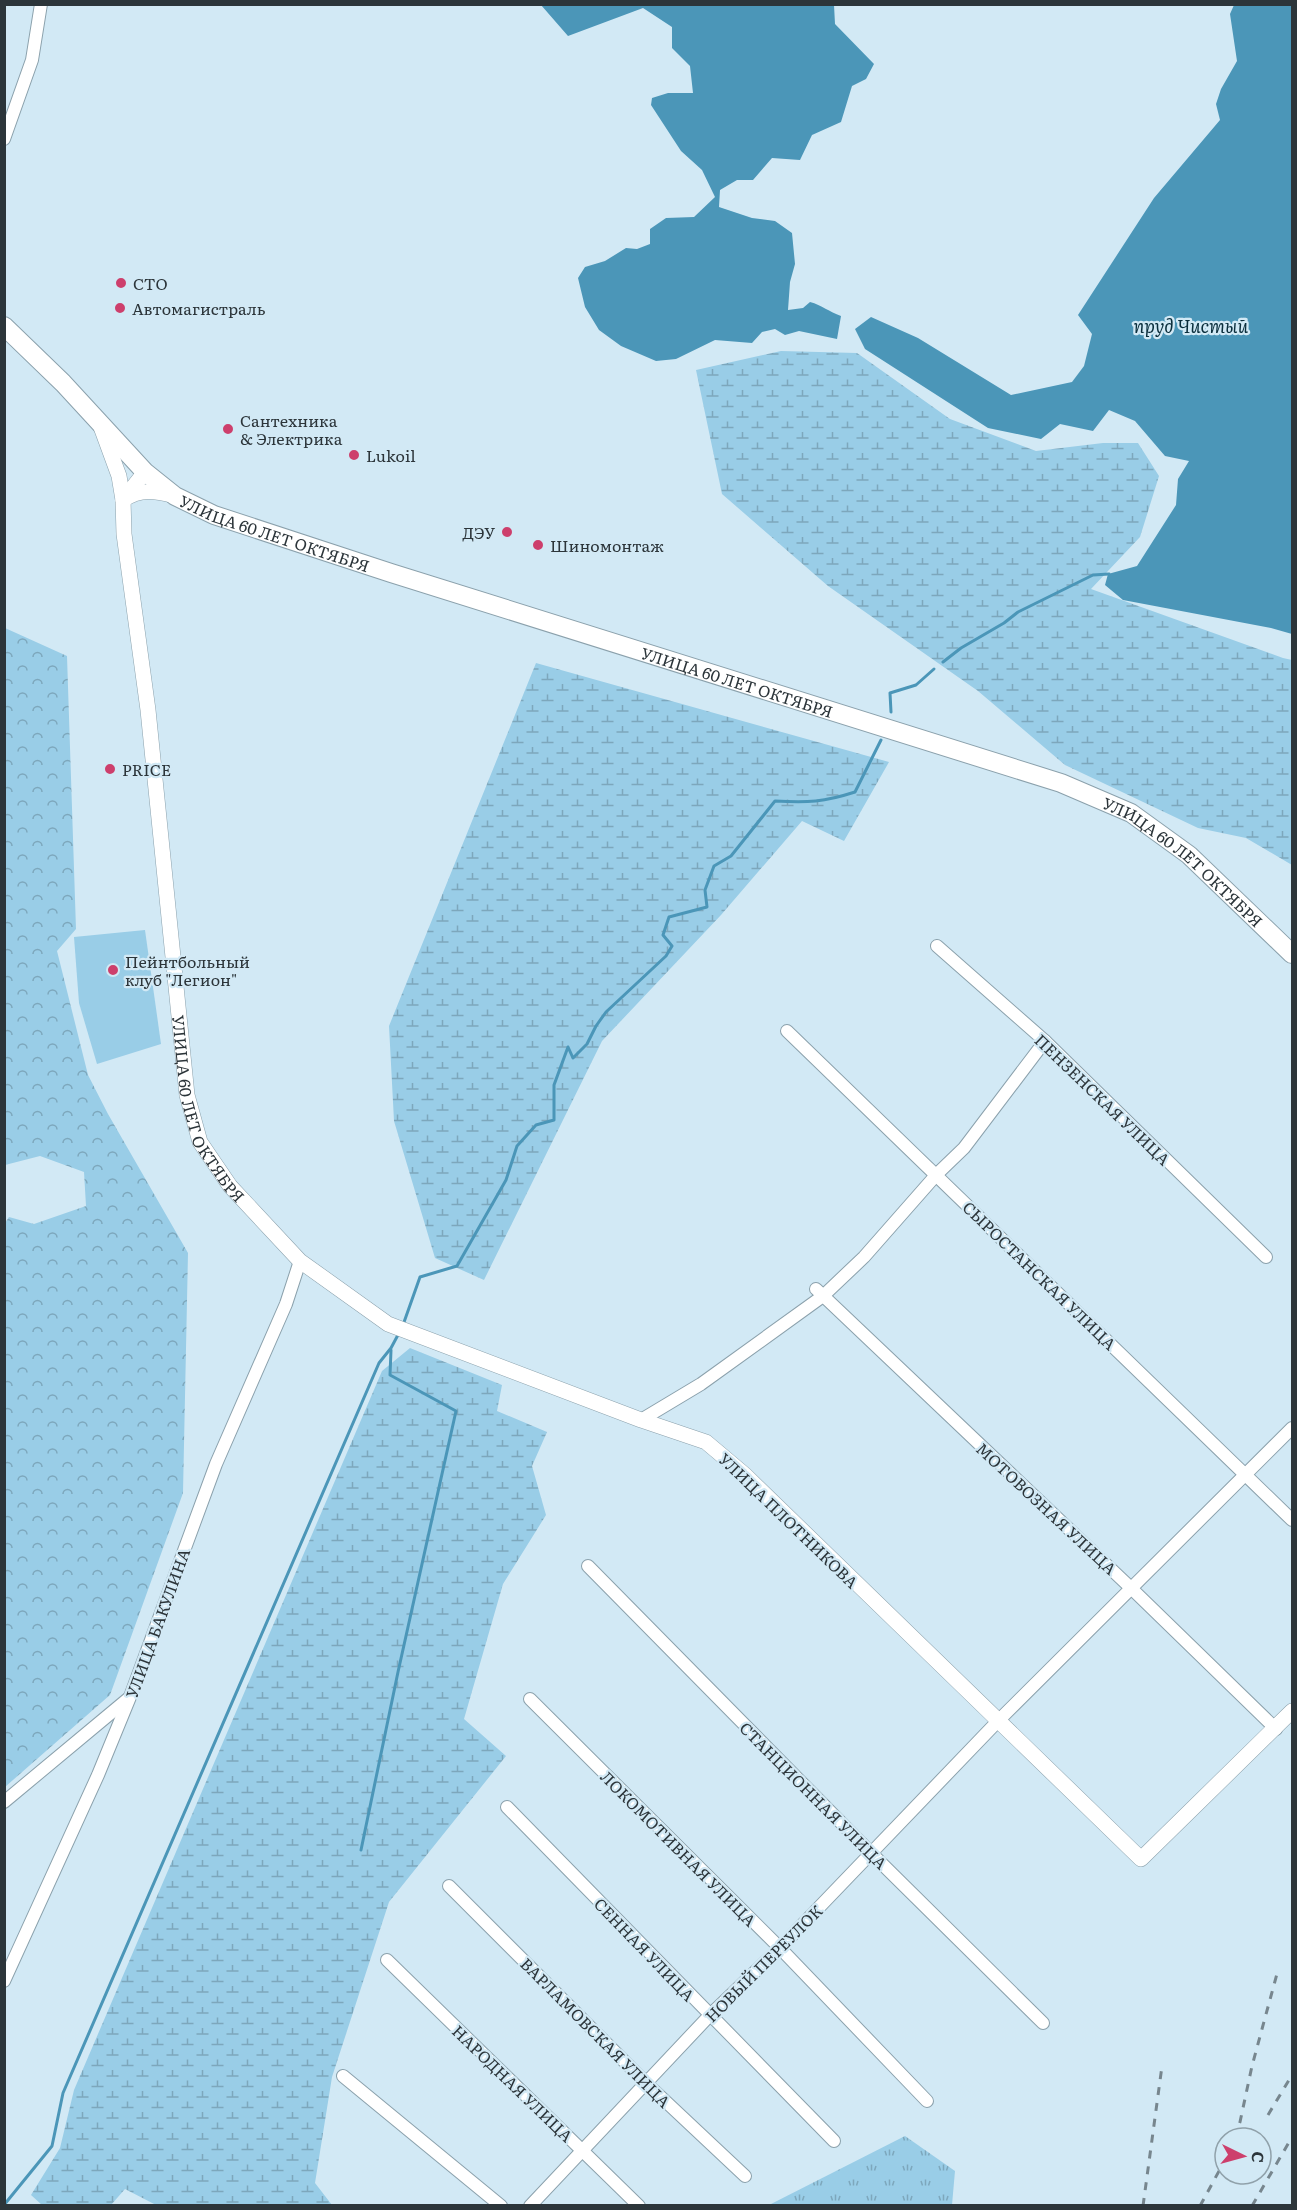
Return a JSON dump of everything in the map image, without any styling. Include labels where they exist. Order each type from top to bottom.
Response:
[{"type":"main road","name":"УЛИЦА 60 ЛЕТ ОКТЯБРЯ","points":[[4,326],[63,383],[145,472],[175,496],[214,515],[391,573],[1061,783],[1131,813],[1189,855],[1293,954]]},
{"type":"street","points":[[4,139],[32,60],[41,4]]},
{"type":"street","name":"УЛИЦА 60 ЛЕТ ОКТЯБРЯ","points":[[98,420],[119,476],[123,500],[125,542],[148,710],[187,1095],[200,1142],[230,1186],[300,1261]]},
{"type":"street","points":[[123,500],[145,472]]},
{"type":"street","points":[[123,500],[143,491],[175,496]]},
{"type":"street","name":"ПЕНЗЕНСКАЯ УЛИЦА","points":[[937,946],[1045,1041],[1266,1257]]},
{"type":"street","name":"СЫРОСТАНСКАЯ УЛИЦА","points":[[787,1031],[1293,1520]]},
{"type":"street","points":[[641,1420],[701,1384],[864,1257],[937,1174],[964,1148],[1045,1041]]},
{"type":"street","name":"УЛИЦА ПЛОТНИКОВА","points":[[300,1261],[388,1324],[641,1420],[706,1442],[744,1474],[997,1722],[1141,1859],[1276,1729]]},
{"type":"street","name":"УЛИЦА БАКУЛИНА","points":[[4,1981],[130,1697],[216,1464],[286,1304],[300,1261]]},
{"type":"street","name":"МОТОВОЗНАЯ УЛИЦА","points":[[820,1292],[1132,1588],[1276,1729]]},
{"type":"street","name":"НОВЫЙ ПЕРЕУЛОК","points":[[530,2205],[710,2015],[780,1948],[997,1722],[1293,1428]]},
{"type":"street","name":"СТАНЦИОННАЯ УЛИЦА","points":[[588,1566],[1042,2023]]},
{"type":"street","points":[[4,1802],[130,1697]]},
{"type":"street","name":"ЛОКОМОТИВНАЯ УЛИЦА","points":[[530,1699],[780,1948],[927,2101]]},
{"type":"street","points":[[1276,1729],[1293,1711]]},
{"type":"street","name":"СЕННАЯ УЛИЦА","points":[[507,1807],[834,2141]]},
{"type":"street","name":"ВАРЛАМОВСКАЯ УЛИЦА","points":[[449,1886],[646,2083],[745,2176]]},
{"type":"street","name":"НАРОДНАЯ УЛИЦА","points":[[387,1960],[639,2205]]},
{"type":"street","points":[[343,2076],[501,2205]]},
{"type":"green space","points":[[781,351],[857,353],[950,419],[1036,451],[1103,443],[1138,443],[1159,476],[1140,537],[1091,589],[1292,660],[1292,865],[1246,838],[1198,828],[1065,765],[978,691],[828,586],[722,494],[696,370]]},
{"type":"green space","points":[[5,628],[67,656],[76,929],[57,951],[88,1075],[188,1253],[183,1493],[110,1695],[5,1787],[5,1223],[9,1217],[34,1224],[86,1206],[84,1172],[40,1156],[5,1165]]},
{"type":"green space","points":[[536,663],[889,762],[844,841],[802,821],[721,915],[602,1041],[484,1280],[435,1258],[394,1121],[389,1026]]},
{"type":"green space","name":"Пейнтбольный клуб \"Легион\"","points":[[145,930],[161,1044],[97,1064],[79,1003],[74,937]]},
{"type":"green space","points":[[410,1348],[502,1385],[497,1411],[547,1432],[532,1466],[546,1515],[503,1584],[464,1719],[506,1756],[389,1902],[332,2077],[315,2183],[332,2205],[156,2205],[125,2189],[111,2205],[42,2205],[31,2195],[60,2148],[74,2090],[382,1371]]},
{"type":"green space","points":[[905,2136],[955,2171],[952,2205],[769,2205]]},
{"type":"water","points":[[541,5],[834,5],[835,24],[874,64],[866,79],[852,86],[841,122],[812,135],[800,160],[772,158],[753,180],[737,180],[720,190],[719,207],[752,218],[775,221],[792,233],[795,264],[790,282],[788,310],[803,308],[810,302],[841,316],[837,339],[799,331],[785,335],[775,329],[762,332],[752,343],[715,340],[676,359],[656,361],[621,346],[599,330],[585,307],[578,278],[585,267],[605,261],[626,248],[637,249],[650,244],[650,229],[666,218],[694,217],[715,197],[702,170],[681,151],[651,105],[652,98],[668,93],[693,93],[690,66],[672,48],[672,27],[643,8],[568,36]]},
{"type":"water","name":"пруд Чистый","points":[[1234,5],[1292,5],[1292,634],[1123,600],[1105,585],[1108,574],[1137,566],[1176,505],[1178,479],[1189,461],[1165,456],[1135,421],[1109,410],[1093,431],[1060,424],[1041,439],[988,428],[865,349],[855,329],[871,317],[918,338],[1011,395],[1072,382],[1084,366],[1092,334],[1078,315],[1154,198],[1220,120],[1216,104],[1221,89],[1237,61],[1230,14]]},
{"type":"waterway","points":[[943,662],[1018,612],[1093,575],[1109,574]]},
{"type":"waterway","points":[[891,712],[890,693],[916,685],[934,669]]},
{"type":"waterway","points":[[403,1325],[420,1277],[457,1266],[506,1180],[517,1146],[536,1125],[554,1120],[554,1085],[568,1047],[573,1058],[587,1044],[606,1012],[666,956],[672,946],[663,935],[669,917],[707,907],[705,890],[714,866],[731,856],[775,801],[816,801],[855,792],[881,740]]},
{"type":"waterway","points":[[4,2205],[52,2146],[63,2093],[379,1363],[399,1333]]},
{"type":"waterway","points":[[361,1850],[456,1411],[390,1375],[391,1350]]},
{"type":"railway","points":[[1238,2126],[1278,1970]]},
{"type":"railway","points":[[1143,2206],[1162,2066]]},
{"type":"railway","points":[[1268,2115],[1292,2075]]},
{"type":"railway","points":[[1252,2206],[1292,2137]]},
{"type":"railway","points":[[1200,2206],[1213,2182]]},
{"type":"place","name":"СТО","points":[[121,283]]},
{"type":"place","name":"Автомагистраль","points":[[120,308]]},
{"type":"place","name":"Сантехника & Электрика","points":[[228,429]]},
{"type":"place","name":"Lukoil","points":[[354,455]]},
{"type":"place","name":"ДЭУ","points":[[507,532]]},
{"type":"place","name":"Шиномонтаж","points":[[538,545]]},
{"type":"place","name":"PRICE","points":[[110,769]]},
{"type":"place","name":"Пейнтбольный клуб \"Легион\"","points":[[113,970]]}]
